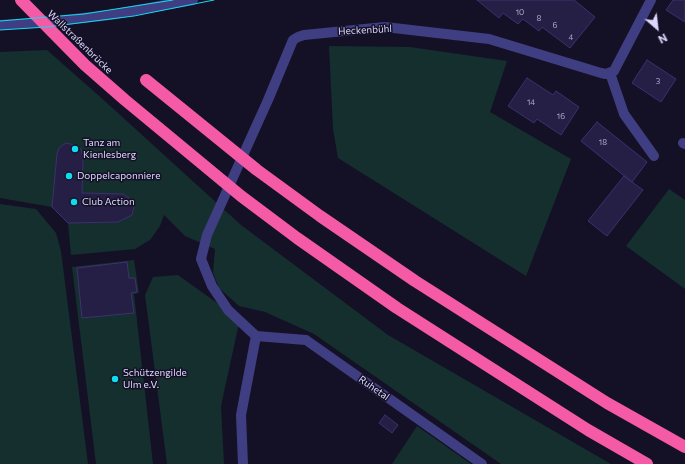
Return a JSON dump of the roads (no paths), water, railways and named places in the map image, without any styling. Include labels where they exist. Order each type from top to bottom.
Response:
[{"type":"highway","name":"Wallstraßenbrücke","points":[[21,0],[85,65],[124,100],[241,196],[297,238],[397,308],[588,430],[647,464]]},
{"type":"highway","points":[[146,80],[257,170],[320,216],[414,280],[587,390],[685,447]]},
{"type":"street","points":[[0,26],[110,15],[192,0]]},
{"type":"street","points":[[651,0],[616,68],[610,73],[624,114],[654,156]]},
{"type":"street","name":"Heckenbühl","points":[[256,336],[228,310],[212,286],[201,258],[207,235],[268,100],[293,40],[304,35],[385,26],[488,39],[601,73],[610,73]]},
{"type":"street","points":[[243,464],[241,415],[256,336]]},
{"type":"street","name":"Ruhetal","points":[[256,336],[306,340],[482,464]]},
{"type":"tram line","points":[[0,21],[84,14],[173,0]]},
{"type":"tram line","points":[[0,30],[47,27],[134,16],[214,0]]},
{"type":"place","name":"Tanz am Kienlesberg","points":[[75,149]]},
{"type":"place","name":"Doppelcaponniere","points":[[69,176]]},
{"type":"place","name":"Club Action","points":[[74,202]]},
{"type":"place","name":"Schützengilde Ulm e.V.","points":[[115,379]]}]
